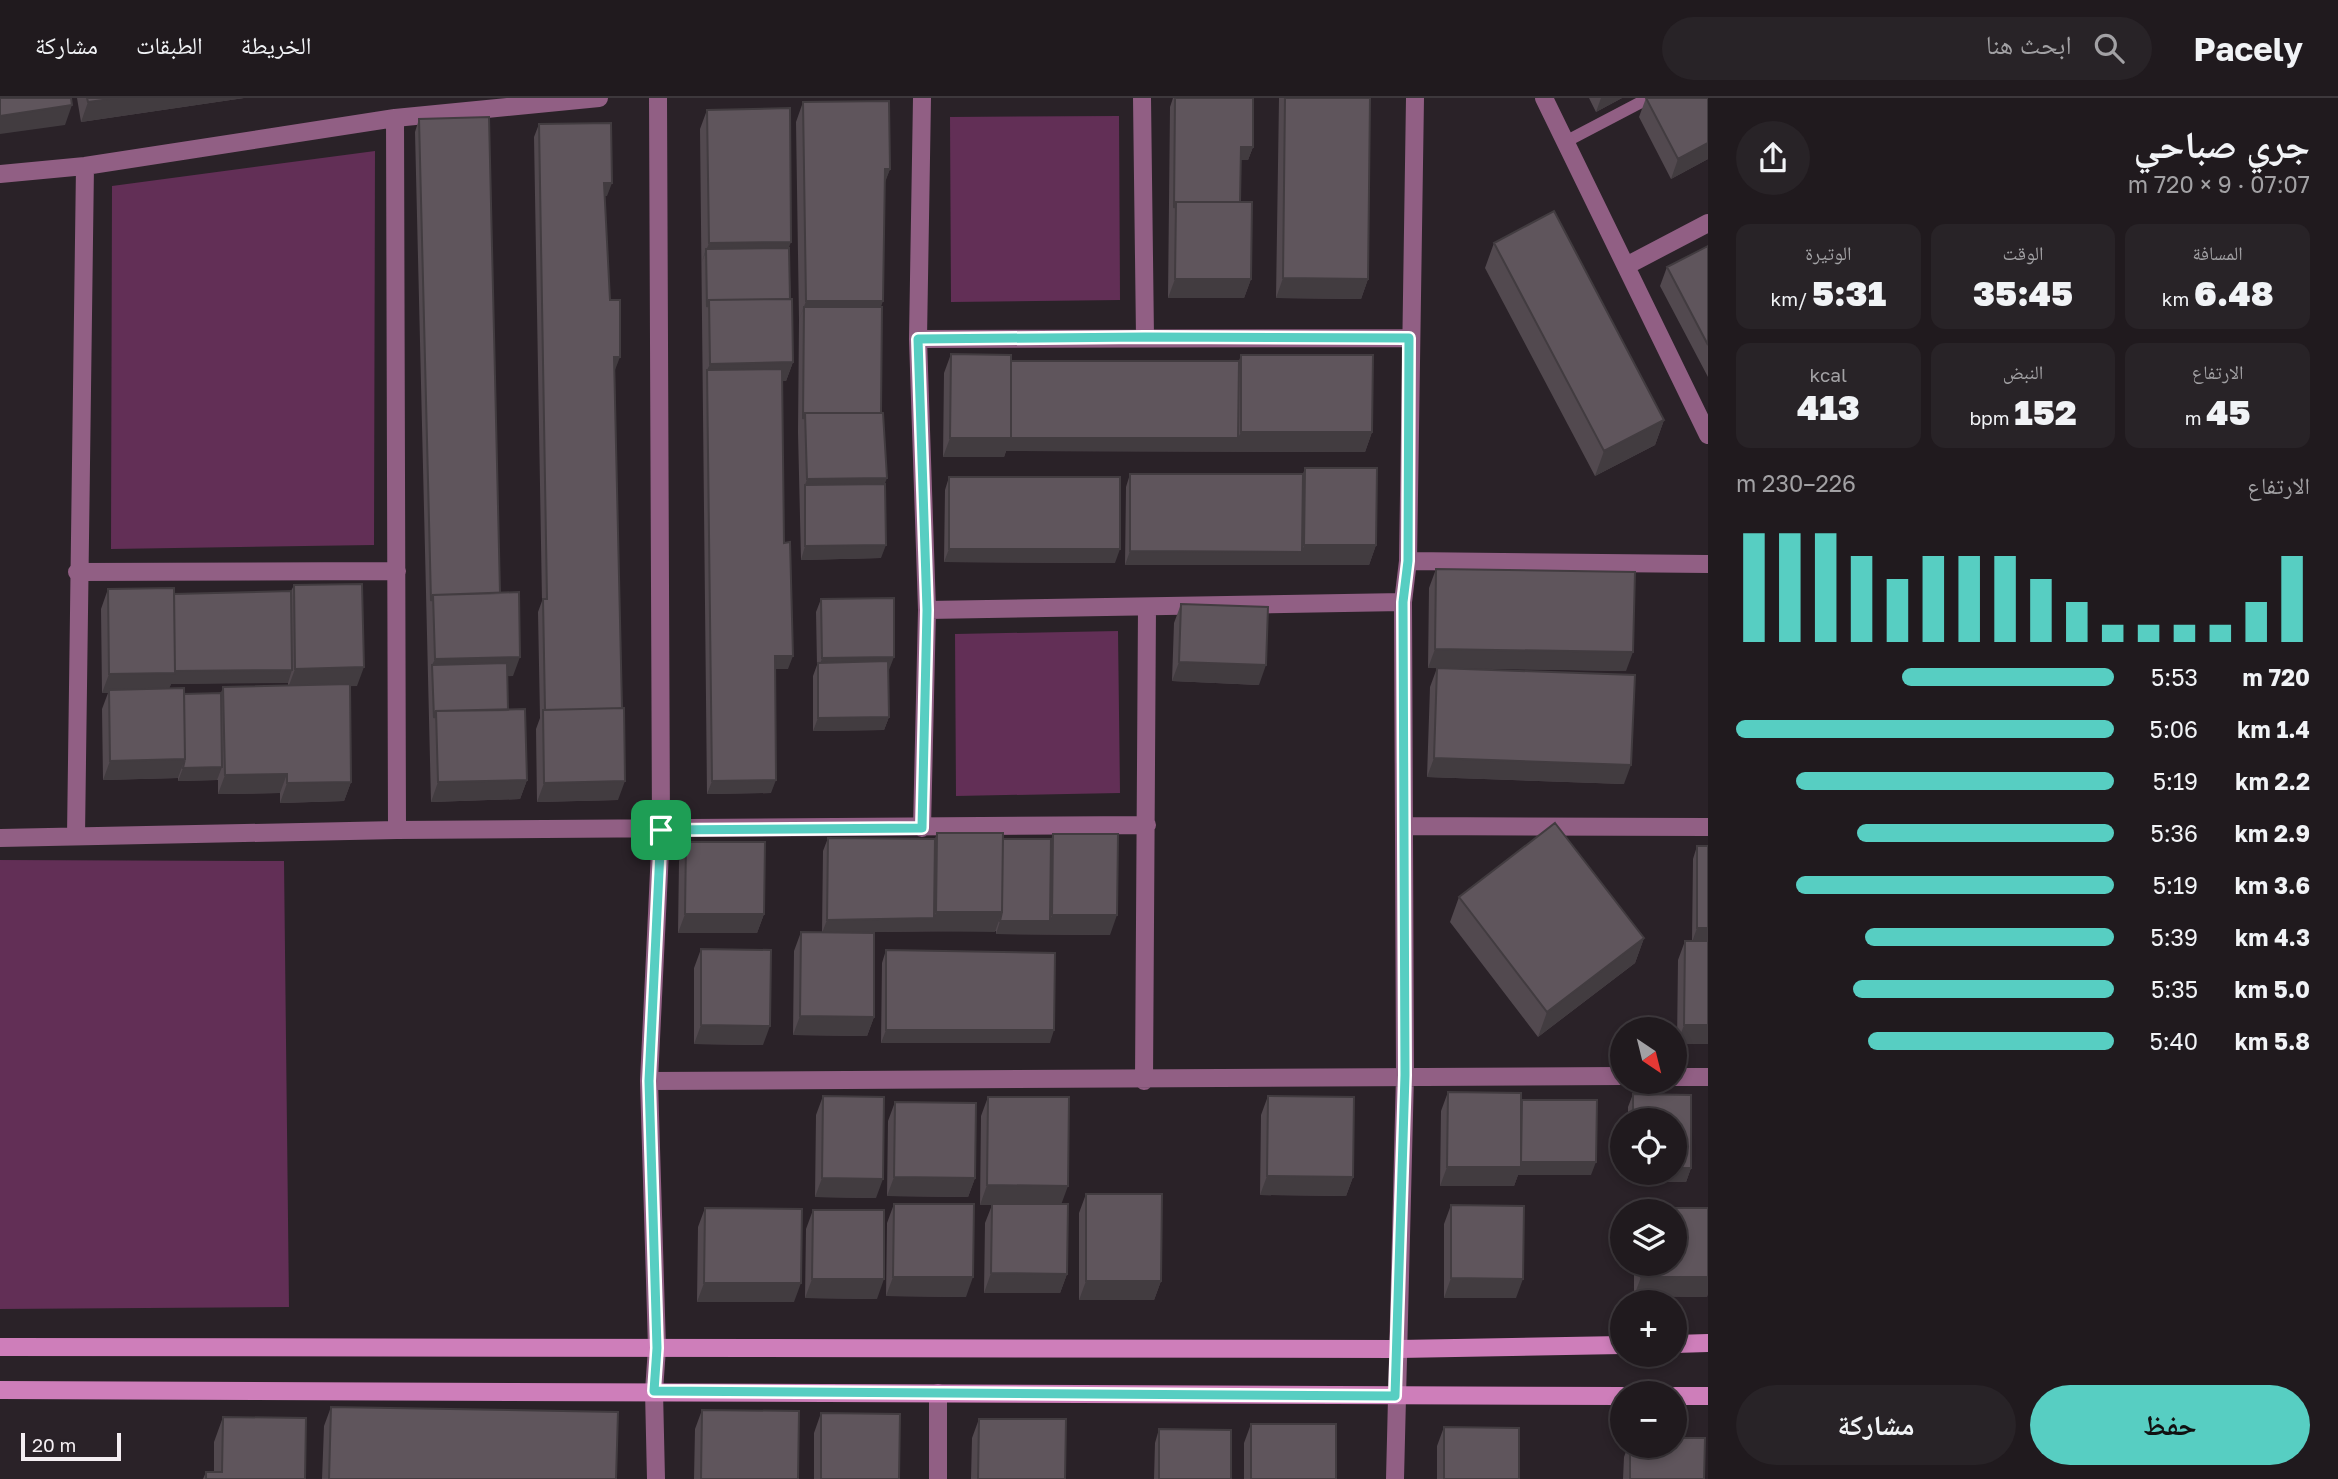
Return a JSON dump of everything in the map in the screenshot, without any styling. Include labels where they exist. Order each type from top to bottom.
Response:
[{"type":"street","points":[[0,174],[85,166],[395,118],[599,98]]},
{"type":"street","points":[[656,1479],[654,1391],[657,1348],[649,1081],[661,830],[658,98]]},
{"type":"street","points":[[922,98],[918,339],[927,610],[922,828]]},
{"type":"street","points":[[1142,98],[1145,337]]},
{"type":"street","points":[[1395,1479],[1405,1075],[1403,602],[1408,561],[1409,338],[1415,98]]},
{"type":"street","points":[[1544,98],[1707,432]]},
{"type":"street","points":[[395,118],[397,830]]},
{"type":"street","points":[[76,836],[77,572],[85,166]]},
{"type":"street","points":[[1626,266],[1708,223]]},
{"type":"street","points":[[918,339],[1409,338]]},
{"type":"street","points":[[1408,561],[1708,564]]},
{"type":"street","points":[[77,572],[397,571]]},
{"type":"street","points":[[927,610],[1403,602]]},
{"type":"street","points":[[1144,1081],[1147,607]]},
{"type":"street","points":[[0,838],[397,830],[1147,825]]},
{"type":"street","points":[[1406,826],[1708,827]]},
{"type":"street","points":[[649,1081],[1144,1081],[1405,1075],[1610,1076]]},
{"type":"street","points":[[1687,1077],[1708,1077]]},
{"type":"street","points":[[1687,1344],[1708,1343]]},
{"type":"street","points":[[0,1347],[1399,1349],[1610,1345]]},
{"type":"street","points":[[0,1390],[1610,1396]]},
{"type":"street","points":[[938,1393],[938,1479]]},
{"type":"street","points":[[1687,1396],[1708,1396]]},
{"type":"lane","points":[[1565,142],[1649,98]]},
{"type":"shaded area","points":[[1119,116],[1120,300],[951,302],[950,117]]},
{"type":"shaded area","points":[[375,151],[374,545],[111,549],[112,186]]},
{"type":"shaded area","points":[[1118,631],[1120,793],[956,796],[955,634]]},
{"type":"shaded area","points":[[0,860],[284,861],[289,1307],[0,1309]]},
{"type":"building","points":[[0,98],[71,98],[72,105],[0,116]]},
{"type":"building","points":[[87,98],[118,98],[88,102]]},
{"type":"building","points":[[1175,98],[1253,98],[1253,147],[1241,147],[1240,202],[1176,202],[1174,208]]},
{"type":"building","points":[[1285,98],[1370,98],[1368,279],[1283,278]]},
{"type":"building","points":[[1646,98],[1708,98],[1708,143],[1678,159]]},
{"type":"building","points":[[889,101],[890,169],[885,169],[883,301],[806,301],[803,102]]},
{"type":"building","points":[[790,108],[791,242],[709,243],[707,110]]},
{"type":"building","points":[[489,117],[500,593],[433,595],[431,601],[419,119]]},
{"type":"building","points":[[611,123],[612,183],[604,183],[610,300],[620,300],[620,357],[614,357],[622,708],[545,710],[543,599],[547,599],[539,124]]},
{"type":"building","points":[[1176,202],[1252,202],[1251,279],[1175,279]]},
{"type":"building","points":[[1554,211],[1664,420],[1604,451],[1494,243]]},
{"type":"building","points":[[1708,246],[1708,345],[1667,267]]},
{"type":"building","points":[[789,248],[790,299],[709,300],[707,307],[706,249]]},
{"type":"building","points":[[792,299],[793,362],[710,364],[709,300]]},
{"type":"building","points":[[804,307],[882,307],[881,413],[805,413],[803,419]]},
{"type":"building","points":[[951,354],[1011,355],[1011,438],[950,438]]},
{"type":"building","points":[[1241,355],[1373,355],[1372,432],[1241,432]]},
{"type":"building","points":[[1011,361],[1239,361],[1238,438],[1011,438]]},
{"type":"building","points":[[782,369],[784,543],[790,542],[793,656],[775,656],[776,780],[712,781],[707,370]]},
{"type":"building","points":[[805,413],[883,413],[887,478],[807,479]]},
{"type":"building","points":[[1305,468],[1377,468],[1376,545],[1304,545]]},
{"type":"building","points":[[1130,474],[1303,474],[1302,552],[1130,551]]},
{"type":"building","points":[[949,477],[1120,477],[1120,549],[949,549]]},
{"type":"building","points":[[885,484],[886,545],[805,546],[805,485]]},
{"type":"building","points":[[1436,569],[1635,572],[1633,652],[1435,649]]},
{"type":"building","points":[[362,584],[364,667],[295,669],[294,585]]},
{"type":"building","points":[[174,588],[175,673],[109,674],[108,589]]},
{"type":"building","points":[[291,591],[292,670],[175,671],[174,594]]},
{"type":"building","points":[[519,592],[520,657],[435,659],[433,595]]},
{"type":"building","points":[[894,598],[894,657],[822,658],[821,599]]},
{"type":"building","points":[[1181,604],[1268,607],[1266,665],[1179,662]]},
{"type":"building","points":[[888,661],[889,717],[818,718],[818,663]]},
{"type":"building","points":[[507,663],[508,710],[436,711],[434,718],[432,665]]},
{"type":"building","points":[[1437,668],[1635,675],[1631,765],[1434,758]]},
{"type":"building","points":[[350,684],[351,782],[287,783],[287,774],[225,775],[223,687]]},
{"type":"building","points":[[184,688],[185,759],[110,761],[109,690]]},
{"type":"building","points":[[221,693],[222,767],[183,768],[184,694]]},
{"type":"building","points":[[624,708],[625,781],[544,783],[543,710]]},
{"type":"building","points":[[525,709],[527,780],[438,782],[436,711]]},
{"type":"building","points":[[1555,823],[1644,938],[1547,1012],[1459,897]]},
{"type":"building","points":[[937,833],[1003,833],[1002,912],[936,912]]},
{"type":"building","points":[[1053,834],[1118,834],[1117,915],[1052,915]]},
{"type":"building","points":[[828,838],[935,839],[934,918],[827,920]]},
{"type":"building","points":[[1003,839],[1051,839],[1050,921],[1000,921]]},
{"type":"building","points":[[686,842],[765,842],[764,914],[685,914]]},
{"type":"building","points":[[1697,846],[1708,846],[1708,928],[1697,928]]},
{"type":"building","points":[[801,932],[874,933],[874,1017],[800,1016]]},
{"type":"building","points":[[1685,941],[1708,941],[1708,1025],[1687,1025],[1687,1017],[1684,1017]]},
{"type":"building","points":[[701,949],[771,950],[770,1026],[701,1025]]},
{"type":"building","points":[[886,950],[1055,953],[1054,1030],[886,1030]]},
{"type":"building","points":[[1448,1092],[1521,1093],[1521,1167],[1447,1167]]},
{"type":"building","points":[[1633,1094],[1691,1095],[1691,1168],[1687,1168],[1687,1108],[1633,1108]]},
{"type":"building","points":[[823,1096],[884,1097],[883,1179],[822,1178]]},
{"type":"building","points":[[1268,1096],[1354,1097],[1353,1177],[1267,1176]]},
{"type":"building","points":[[988,1097],[1069,1097],[1068,1186],[987,1185]]},
{"type":"building","points":[[1522,1100],[1597,1100],[1596,1162],[1521,1162]]},
{"type":"building","points":[[895,1102],[976,1103],[975,1178],[894,1177]]},
{"type":"building","points":[[1086,1194],[1162,1194],[1161,1281],[1086,1281]]},
{"type":"building","points":[[894,1204],[974,1204],[973,1277],[893,1277]]},
{"type":"building","points":[[992,1204],[1068,1204],[1067,1274],[991,1273]]},
{"type":"building","points":[[1451,1205],[1524,1206],[1523,1279],[1451,1278]]},
{"type":"building","points":[[705,1208],[802,1209],[801,1283],[704,1283]]},
{"type":"building","points":[[1687,1208],[1708,1208],[1708,1277],[1641,1277],[1687,1276]]},
{"type":"building","points":[[813,1210],[884,1210],[884,1279],[812,1279]]},
{"type":"building","points":[[331,1407],[618,1412],[616,1479],[329,1479]]},
{"type":"building","points":[[702,1410],[799,1411],[798,1479],[701,1479]]},
{"type":"building","points":[[821,1413],[900,1414],[899,1479],[821,1479]]},
{"type":"building","points":[[223,1417],[306,1418],[305,1479],[206,1479],[206,1472],[222,1472]]},
{"type":"building","points":[[979,1419],[1066,1419],[1065,1479],[978,1479]]},
{"type":"building","points":[[1251,1424],[1336,1424],[1336,1479],[1251,1479]]},
{"type":"building","points":[[1444,1427],[1519,1428],[1519,1479],[1444,1479]]},
{"type":"building","points":[[1159,1429],[1231,1430],[1231,1479],[1159,1479]]},
{"type":"building","points":[[1687,1438],[1705,1438],[1704,1479],[1630,1479],[1630,1458],[1687,1458]]},
{"type":"route","points":[[1409,338],[1408,561],[1403,602],[1405,1075],[1399,1349],[1395,1396],[654,1391],[657,1348],[649,1081],[661,830],[922,828],[927,610],[918,339],[1409,338]]}]
